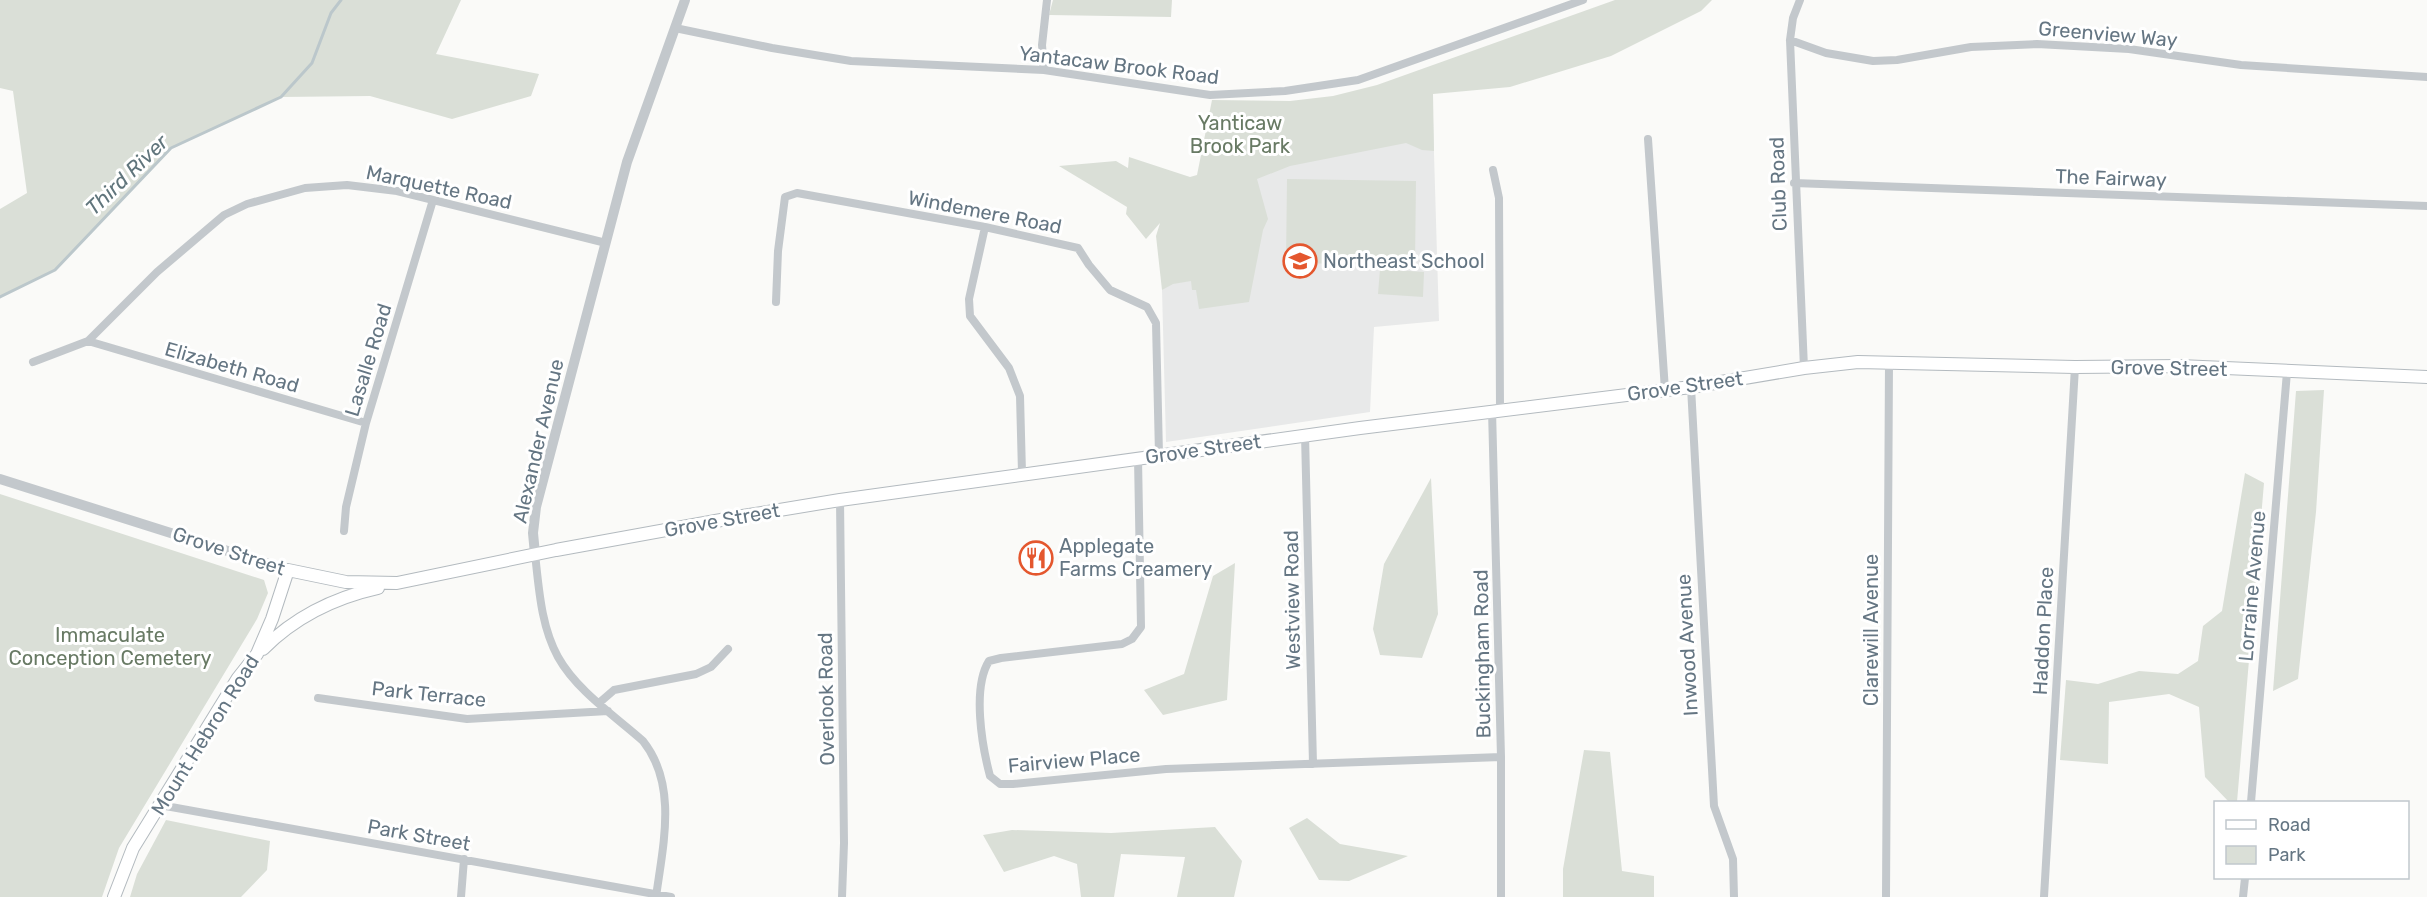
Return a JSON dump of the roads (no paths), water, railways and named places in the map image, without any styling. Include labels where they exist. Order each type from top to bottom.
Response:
[{"type":"main road","name":"Grove Street","points":[[288,570],[346,582],[397,583],[535,554],[840,500],[1305,435],[1691,387],[1804,368],[1858,362],[2075,367],[2180,366],[2427,377]]},
{"type":"main road","name":"Mount Hebron Road","points":[[114,897],[133,848],[238,678],[257,654],[272,619],[288,570]]},
{"type":"main road","points":[[257,654],[280,632],[316,608],[359,592],[397,583]]},
{"type":"street","name":"Alexander Avenue","points":[[656,896],[665,828],[665,802],[661,773],[652,752],[643,741],[572,677],[558,657],[542,609],[533,533],[536,507],[627,162],[685,0]]},
{"type":"street","points":[[1044,70],[1042,45],[1047,0]]},
{"type":"street","name":"Yantacaw Brook Road","points":[[675,28],[851,61],[1044,70],[1210,94],[1285,91],[1358,80],[1583,0]]},
{"type":"street","name":"Club Road","points":[[1800,0],[1793,18],[1790,40],[1794,183],[1804,368]]},
{"type":"street","name":"Greenview Way","points":[[1790,40],[1826,54],[1873,61],[1897,60],[1971,47],[2037,44],[2129,49],[2241,65],[2427,77]]},
{"type":"street","points":[[1648,139],[1665,390]]},
{"type":"street","name":"Buckingham Road","points":[[1493,170],[1499,198],[1496,410],[1501,897]]},
{"type":"street","name":"The Fairway","points":[[1794,183],[2427,206]]},
{"type":"street","name":"Marquette Road","points":[[33,363],[88,341],[157,272],[224,215],[247,204],[305,188],[347,185],[397,191],[606,243]]},
{"type":"street","name":"Windemere Road","points":[[776,302],[778,250],[785,197],[797,193],[985,227],[1078,248],[1110,290],[1147,307],[1156,323],[1159,455]]},
{"type":"street","name":"Lasalle Road","points":[[344,531],[346,507],[366,423],[434,200]]},
{"type":"street","points":[[985,227],[969,300],[970,316],[1009,368],[1020,396],[1022,474]]},
{"type":"street","name":"Elizabeth Road","points":[[88,341],[366,423]]},
{"type":"street","name":"Clarewill Avenue","points":[[1886,897],[1889,363]]},
{"type":"street","name":"Haddon Place","points":[[2044,897],[2075,367]]},
{"type":"street","name":"Lorraine Avenue","points":[[2251,801],[2287,372]]},
{"type":"street","name":"Inwood Avenue","points":[[1691,387],[1714,806],[1733,859],[1734,897]]},
{"type":"street","name":"Westview Road","points":[[1305,435],[1313,764]]},
{"type":"street","name":"Fairview Place","points":[[1138,458],[1141,627],[1132,639],[1122,644],[1001,657],[989,661],[980,685],[982,724],[990,776],[1000,784],[1013,784],[1166,769],[1501,757]]},
{"type":"street","name":"Grove Street","points":[[0,479],[288,570]]},
{"type":"street","name":"Overlook Road","points":[[840,500],[844,843],[842,897]]},
{"type":"street","points":[[599,703],[614,690],[696,674],[711,667],[728,649]]},
{"type":"street","name":"Park Terrace","points":[[318,698],[467,719],[608,711]]},
{"type":"street","name":"Park Street","points":[[160,805],[671,897]]},
{"type":"street","points":[[461,897],[464,859]]},
{"type":"street","points":[[2243,897],[2244,879]]},
{"type":"waterway","name":"Third River","points":[[0,297],[55,270],[171,148],[281,97],[312,63],[331,13],[341,0]]},
{"type":"place","name":"Northeast School","points":[[1300,261]]},
{"type":"place","name":"Applegate Farms Creamery","points":[[1036,558]]},
{"type":"park label","name":"Yanticaw Brook Park","points":[[1240,134]]},
{"type":"park label","name":"Immaculate Conception Cemetery","points":[[110,646]]}]
